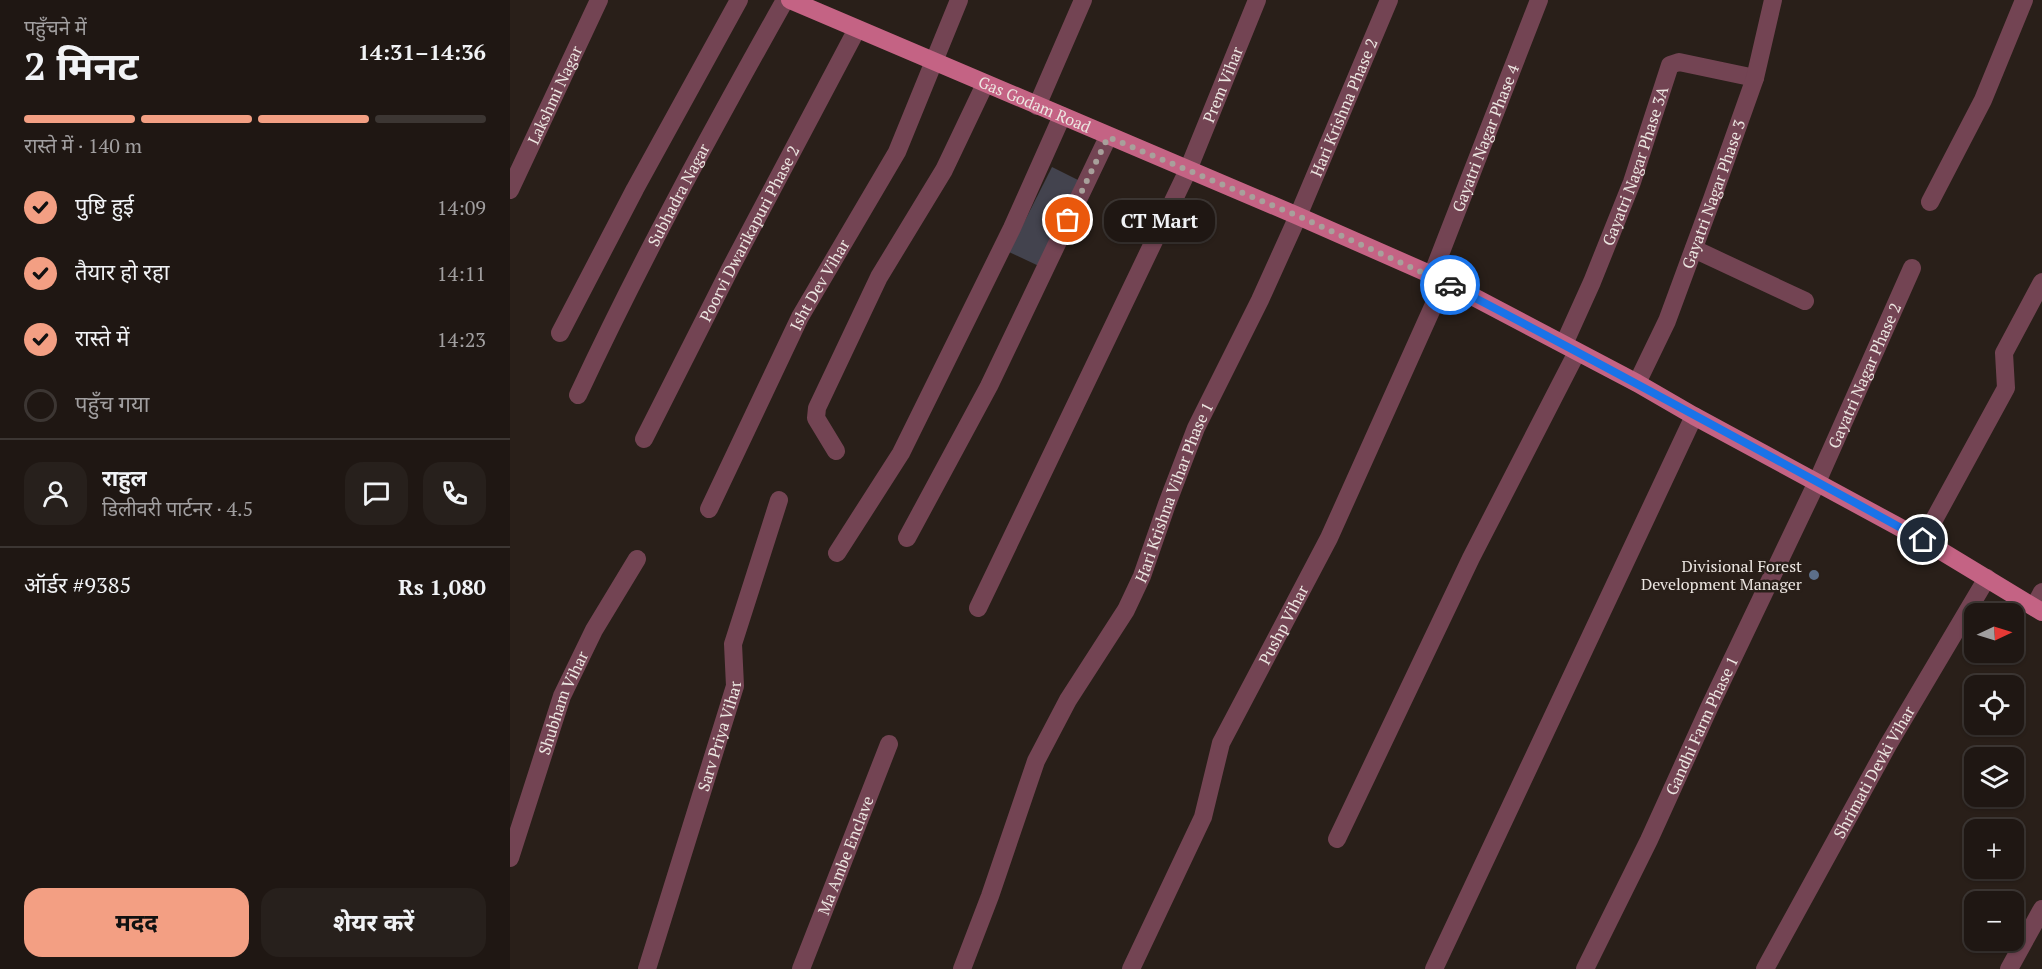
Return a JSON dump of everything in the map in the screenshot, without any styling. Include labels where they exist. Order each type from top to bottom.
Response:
[{"type":"main road","name":"Gas Godam Road","points":[[790,0],[1298,216],[1438,279],[1637,382],[1694,416],[1923,540],[1987,578],[2039,604]]},
{"type":"street","name":"Lakshmi Nagar","points":[[510,190],[599,0]]},
{"type":"street","points":[[560,333],[635,189],[739,0]]},
{"type":"street","name":"Subhadra Nagar","points":[[578,395],[613,319],[719,118],[785,0]]},
{"type":"street","name":"Isht Dev Vihar","points":[[709,509],[800,317],[897,152],[959,0]]},
{"type":"street","points":[[1037,106],[1083,0]]},
{"type":"street","name":"Prem Vihar","points":[[978,608],[1188,170],[1257,0]]},
{"type":"street","name":"Hari Krishna Phase 2","points":[[1298,216],[1389,0]]},
{"type":"street","name":"Gayatri Nagar Phase 4","points":[[1438,279],[1539,0]]},
{"type":"street","name":"Gayatri Nagar Phase 3","points":[[1637,382],[1667,321],[1755,78],[1773,0]]},
{"type":"street","points":[[1930,202],[1983,99],[2024,0]]},
{"type":"street","name":"Poorvi Dwarikapuri Phase 2","points":[[644,439],[730,269],[857,29]]},
{"type":"street","name":"Gayatri Nagar Phase 3A","points":[[1571,348],[1592,282],[1632,182],[1670,65],[1679,62],[1755,78]]},
{"type":"street","points":[[836,451],[816,418],[817,408],[879,277],[944,170],[985,84]]},
{"type":"street","points":[[837,553],[901,453],[1012,228],[1062,116]]},
{"type":"street","points":[[907,538],[988,386],[1108,137]]},
{"type":"street","name":"Hari Krishna Vihar Phase 1","points":[[962,969],[990,896],[1036,761],[1068,700],[1126,610],[1142,576],[1196,428],[1260,300],[1298,216]]},
{"type":"street","points":[[1694,249],[1804,301]]},
{"type":"street","name":"Gayatri Nagar Phase 2","points":[[1817,482],[1912,268]]},
{"type":"street","name":"Pushp Vihar","points":[[1131,969],[1203,817],[1221,743],[1329,538],[1438,279]]},
{"type":"street","points":[[1923,540],[2006,388],[2004,353],[2042,282]]},
{"type":"street","points":[[1337,839],[1571,348]]},
{"type":"street","points":[[1434,969],[1694,416]]},
{"type":"street","name":"Gandhi Farm Phase 1","points":[[1586,969],[1817,482]]},
{"type":"street","name":"Sarv Priya Vihar","points":[[647,969],[735,686],[733,644],[779,500]]},
{"type":"street","name":"Shubham Vihar","points":[[510,858],[562,696],[594,630],[637,559]]},
{"type":"street","name":"Shrimati Devki Vihar","points":[[1765,969],[1888,745],[1987,578]]},
{"type":"street","name":"Ma Ambe Enclave","points":[[801,969],[889,744]]},
{"type":"street","points":[[2009,969],[2042,909]]},
{"type":"building","points":[[1052,167],[1082,182],[1041,267],[1009,252]]},
{"type":"way so far","points":[[1068,220],[1108,137],[1298,216],[1450,285]]},
{"type":"place","name":"CT Mart","points":[[1068,220]]},
{"type":"place","name":"Divisional Forest Development Manager","points":[[1814,575]]},
{"type":"route","points":[[1450,285],[1637,382],[1694,416],[1923,540]]}]
